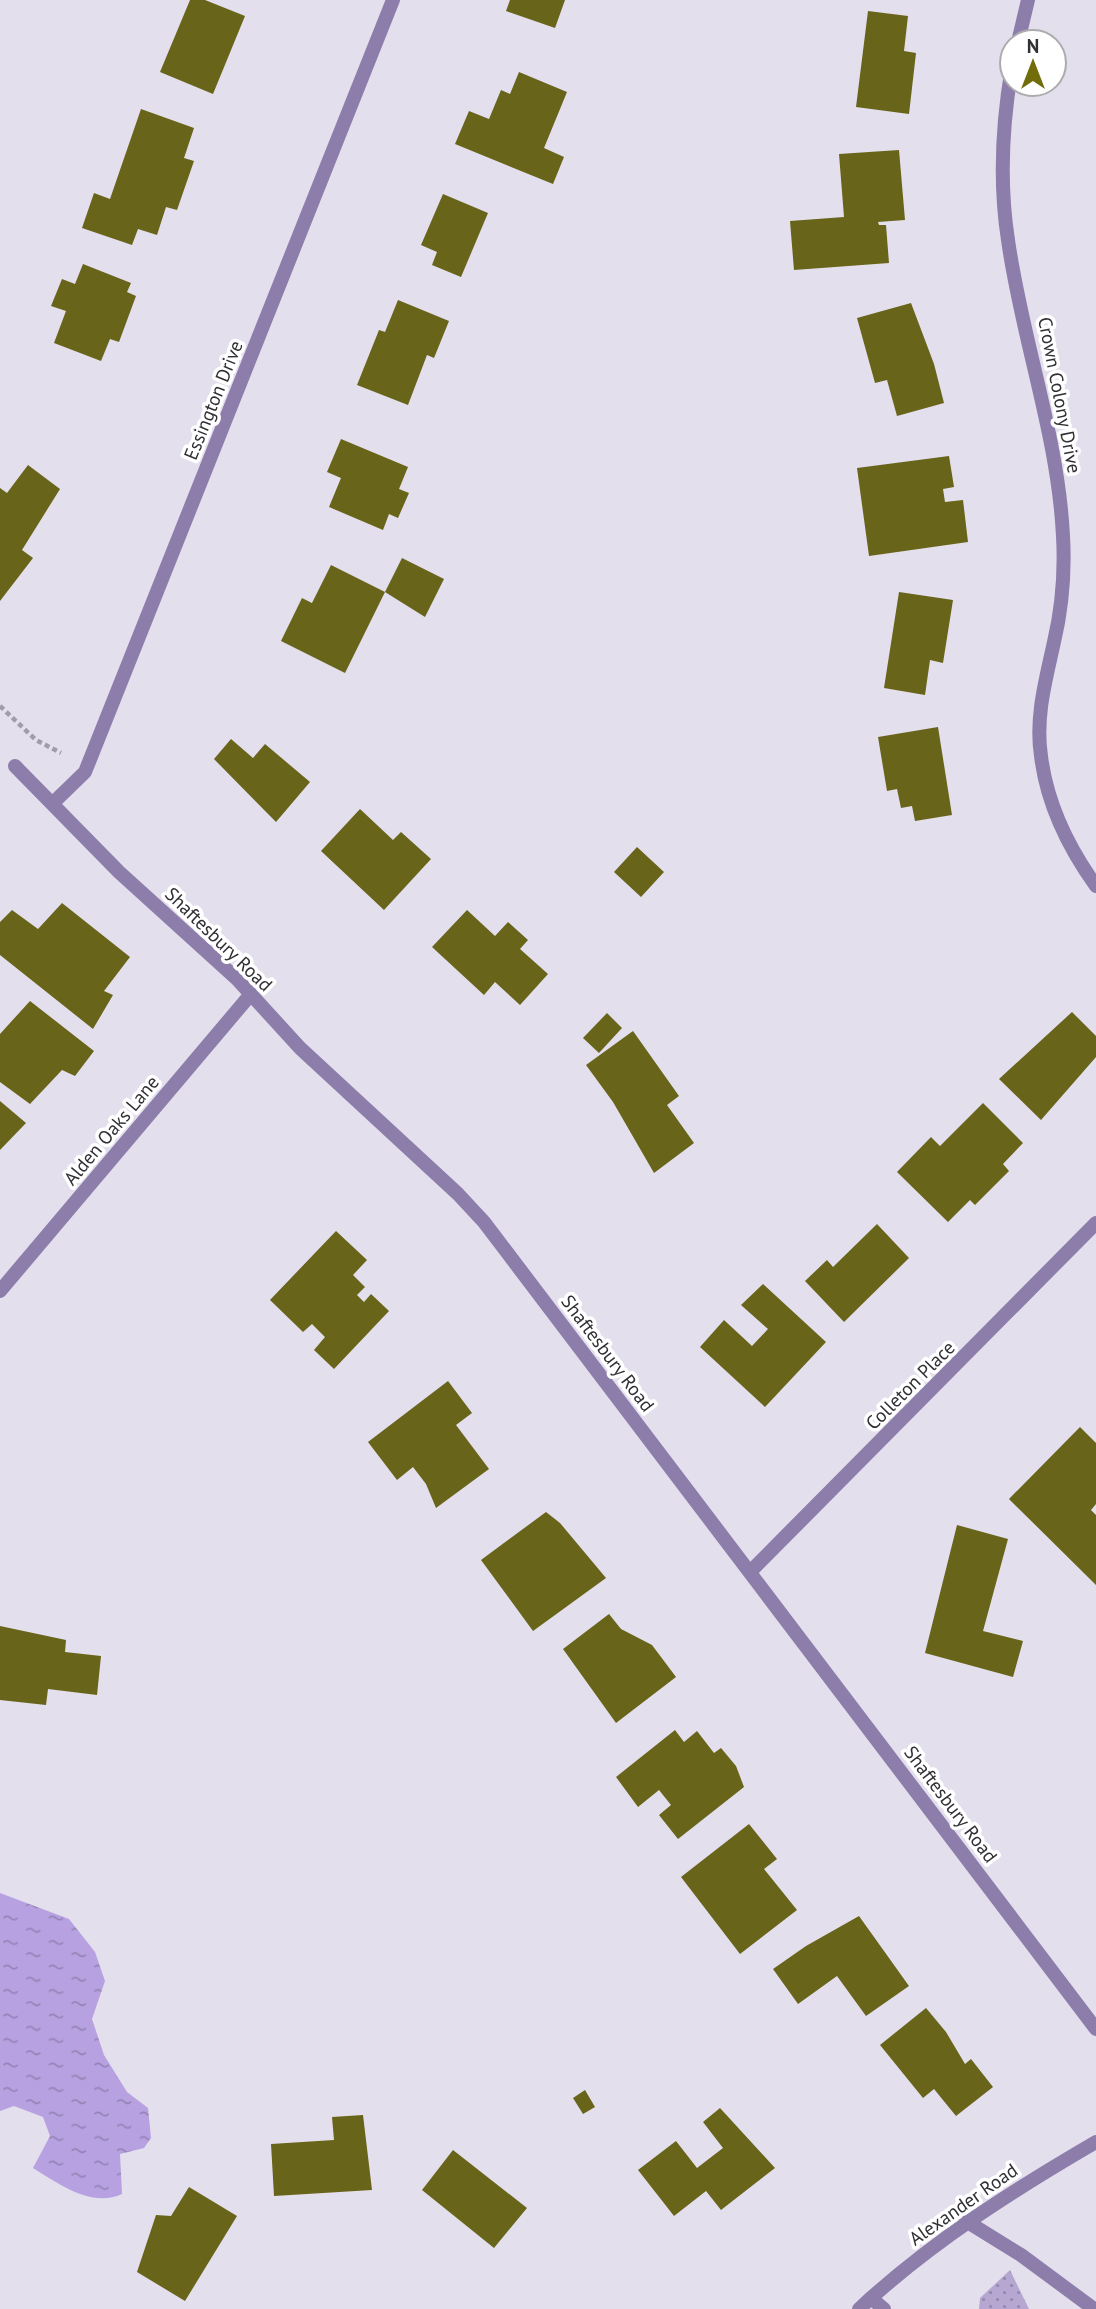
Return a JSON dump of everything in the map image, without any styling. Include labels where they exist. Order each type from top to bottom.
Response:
[{"type":"street","name":"Essington Drive","points":[[52,804],[85,772],[393,0]]},
{"type":"street","points":[[1021,28],[1028,0]]},
{"type":"street","name":"Crown Colony Drive","points":[[1009,98],[1002,173],[1008,242],[1056,461],[1063,537],[1063,577],[1055,640],[1044,684],[1039,732],[1041,757],[1052,808],[1070,847],[1096,886]]},
{"type":"street","name":"Shaftesbury Road","points":[[15,766],[119,872],[251,994],[300,1048],[458,1194],[484,1222],[1096,2029]]},
{"type":"street","name":"Alden Oaks Lane","points":[[0,1291],[251,994]]},
{"type":"street","name":"Colleton Place","points":[[750,1572],[1096,1223]]},
{"type":"street","name":"Alexander Road","points":[[859,2309],[966,2221],[1096,2142]]},
{"type":"street","points":[[966,2221],[1021,2255],[1094,2309]]},
{"type":"street","points":[[871,2298],[884,2309]]},
{"type":"path","points":[[0,706],[36,740],[61,753]]},
{"type":"shaded area","points":[[1010,2270],[1029,2309],[979,2309],[980,2298]]},
{"type":"water","points":[[0,1893],[69,1919],[95,1952],[105,1981],[92,2019],[104,2055],[127,2092],[148,2108],[151,2138],[144,2148],[120,2154],[122,2194],[110,2198],[87,2196],[64,2187],[33,2168],[50,2136],[43,2117],[14,2106],[0,2111]]},
{"type":"building","points":[[190,0],[205,0],[245,16],[213,94],[160,72]]},
{"type":"building","points":[[510,0],[565,0],[555,28],[506,11]]},
{"type":"building","points":[[868,11],[908,16],[904,51],[916,53],[909,114],[856,107]]},
{"type":"building","points":[[519,72],[567,92],[544,148],[564,157],[553,184],[455,144],[469,111],[489,119],[501,90],[510,94]]},
{"type":"building","points":[[141,109],[194,128],[184,158],[194,161],[177,210],[166,207],[157,235],[138,229],[132,245],[82,228],[94,193],[110,199]]},
{"type":"building","points":[[899,150],[905,220],[878,222],[879,225],[886,225],[889,263],[794,270],[790,221],[844,217],[839,154]]},
{"type":"building","points":[[443,194],[488,213],[461,277],[432,265],[437,252],[421,245]]},
{"type":"building","points":[[83,264],[131,283],[127,292],[136,296],[119,342],[110,339],[101,361],[54,343],[66,311],[51,306],[62,279],[75,284]]},
{"type":"building","points":[[398,300],[449,321],[434,358],[427,355],[408,405],[357,385],[379,330],[385,332]]},
{"type":"building","points":[[911,303],[934,364],[944,403],[897,416],[887,380],[875,383],[857,318]]},
{"type":"building","points":[[341,439],[408,467],[399,489],[409,493],[398,518],[389,514],[383,530],[329,507],[341,478],[327,472]]},
{"type":"building","points":[[949,456],[954,487],[943,489],[945,502],[963,500],[968,542],[869,556],[857,468]]},
{"type":"building","points":[[28,465],[60,489],[22,550],[33,558],[0,601],[0,488],[7,493]]},
{"type":"building","points":[[402,558],[444,579],[425,617],[385,592]]},
{"type":"building","points":[[331,565],[385,592],[345,673],[281,641],[302,598],[312,603]]},
{"type":"building","points":[[899,592],[953,600],[943,663],[930,660],[925,695],[884,688]]},
{"type":"building","points":[[938,727],[952,815],[915,821],[912,806],[901,808],[897,789],[887,791],[878,737]]},
{"type":"building","points":[[231,739],[253,758],[265,744],[310,782],[276,822],[214,759]]},
{"type":"building","points":[[360,809],[393,840],[401,832],[431,859],[384,910],[321,851]]},
{"type":"building","points":[[637,847],[664,872],[641,897],[614,872]]},
{"type":"building","points":[[62,903],[130,957],[104,991],[113,995],[93,1029],[0,955],[0,922],[12,910],[38,929]]},
{"type":"building","points":[[467,910],[495,936],[508,922],[528,940],[520,949],[548,974],[520,1005],[495,982],[484,995],[432,947]]},
{"type":"building","points":[[30,1001],[94,1051],[75,1076],[62,1070],[30,1104],[0,1082],[0,1034]]},
{"type":"building","points":[[1072,1012],[1096,1036],[1096,1057],[1041,1120],[999,1079]]},
{"type":"building","points":[[607,1013],[622,1028],[599,1053],[583,1038]]},
{"type":"building","points":[[633,1031],[679,1096],[667,1105],[694,1143],[654,1173],[613,1102],[586,1065]]},
{"type":"building","points":[[0,1101],[26,1123],[0,1150]]},
{"type":"building","points":[[983,1103],[1023,1143],[1003,1164],[1009,1171],[975,1205],[970,1200],[948,1222],[897,1172],[931,1137],[940,1146]]},
{"type":"building","points":[[877,1224],[909,1258],[844,1322],[805,1281],[827,1260],[833,1267]]},
{"type":"building","points":[[336,1231],[367,1260],[353,1275],[365,1287],[357,1295],[364,1302],[371,1294],[389,1311],[334,1369],[314,1350],[325,1337],[312,1324],[303,1332],[270,1300]]},
{"type":"building","points":[[763,1284],[826,1342],[765,1407],[700,1347],[724,1320],[752,1346],[768,1329],[741,1305]]},
{"type":"building","points":[[448,1381],[472,1413],[456,1425],[489,1469],[436,1508],[426,1484],[413,1467],[397,1480],[368,1442]]},
{"type":"building","points":[[1080,1427],[1096,1443],[1096,1504],[1091,1510],[1096,1515],[1096,1585],[1009,1499]]},
{"type":"building","points":[[546,1512],[560,1523],[606,1578],[533,1631],[481,1560]]},
{"type":"building","points":[[957,1525],[1008,1539],[983,1631],[1023,1641],[1013,1677],[925,1653]]},
{"type":"building","points":[[609,1614],[621,1629],[652,1645],[676,1677],[616,1723],[563,1649]]},
{"type":"building","points":[[0,1626],[66,1640],[65,1652],[101,1656],[97,1695],[48,1689],[46,1705],[0,1700]]},
{"type":"building","points":[[675,1730],[684,1742],[697,1731],[714,1753],[721,1748],[736,1766],[744,1787],[678,1839],[659,1815],[671,1805],[659,1790],[638,1807],[616,1777]]},
{"type":"building","points":[[749,1824],[777,1859],[764,1869],[797,1910],[740,1954],[681,1877]]},
{"type":"building","points":[[859,1916],[909,1986],[866,2016],[837,1976],[798,2004],[773,1969],[806,1946]]},
{"type":"building","points":[[926,2008],[946,2032],[965,2064],[971,2059],[993,2087],[956,2116],[934,2089],[923,2098],[880,2045]]},
{"type":"building","points":[[585,2090],[595,2107],[583,2114],[573,2098]]},
{"type":"building","points":[[720,2108],[775,2168],[721,2210],[706,2191],[674,2216],[638,2170],[676,2141],[697,2168],[723,2148],[703,2122]]},
{"type":"building","points":[[363,2115],[372,2190],[274,2196],[271,2144],[334,2140],[332,2117]]},
{"type":"building","points":[[453,2150],[527,2208],[494,2248],[422,2190]]},
{"type":"building","points":[[189,2187],[237,2216],[185,2301],[137,2272],[156,2215],[171,2216]]}]
